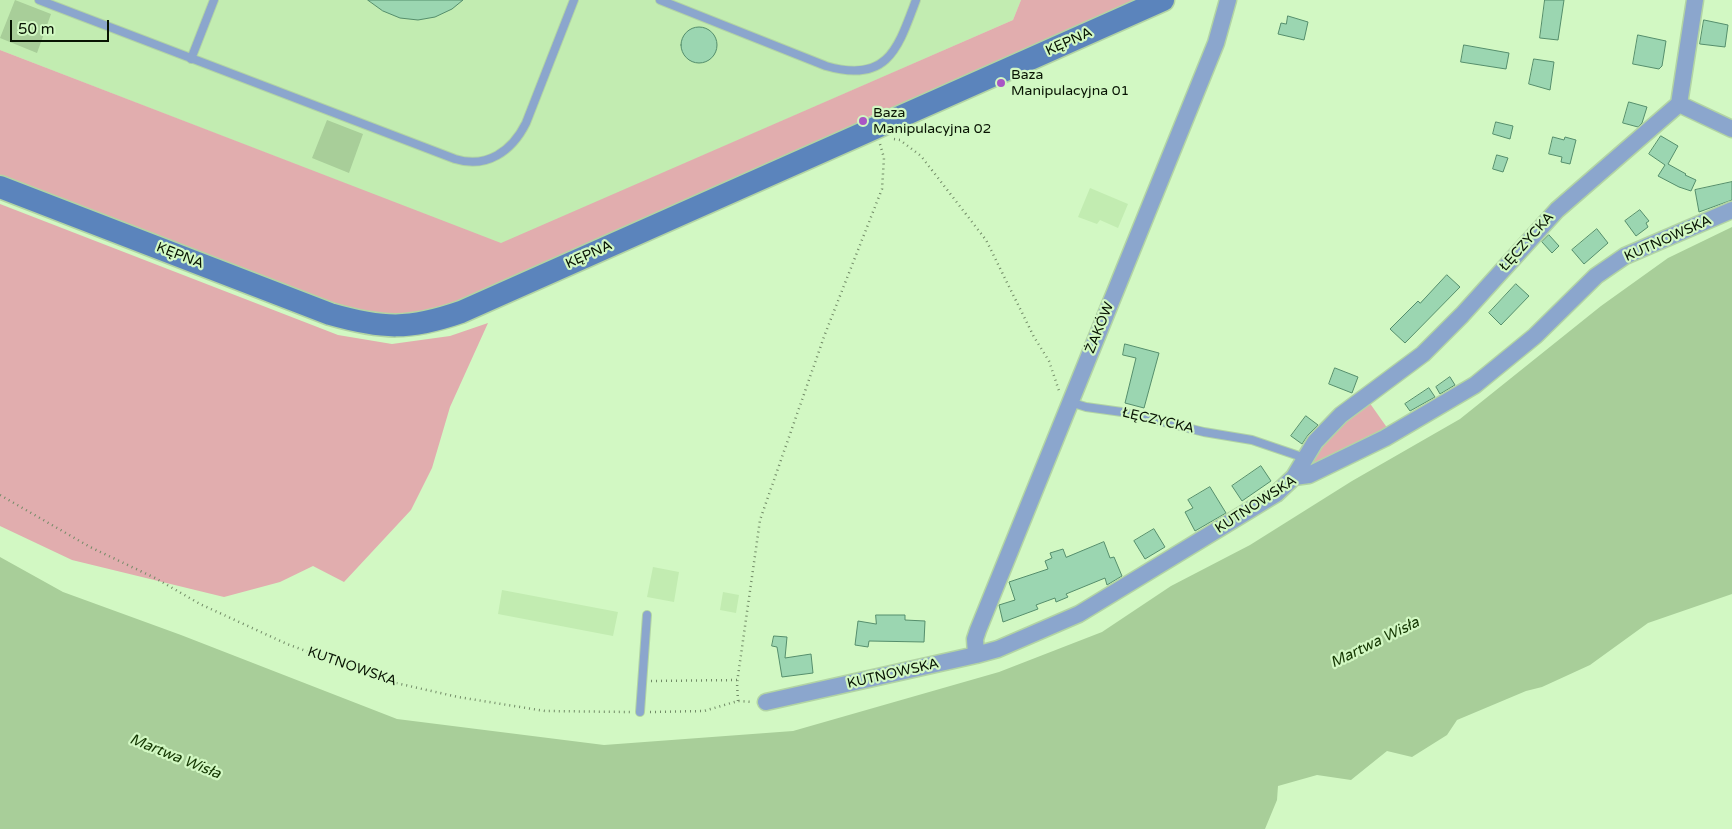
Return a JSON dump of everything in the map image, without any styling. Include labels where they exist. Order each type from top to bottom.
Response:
[{"type":"street","name":"KĘPNA","points":[[0,187],[330,314],[360,323],[391,326],[414,325],[438,320],[461,312],[876,132],[1162,0]]},
{"type":"street","name":"ŻAKÓW","points":[[976,655],[975,639],[978,630],[1216,43],[1228,0]]},
{"type":"street","points":[[1695,0],[1679,104],[1732,129]]},
{"type":"street","name":"ŁĘCZYCKA","points":[[1294,477],[1315,442],[1342,415],[1423,354],[1462,315],[1557,210],[1679,104]]},
{"type":"street","name":"KUTNOWSKA","points":[[766,702],[998,649],[1079,614],[1276,494],[1294,477],[1310,474],[1385,438],[1475,385],[1535,336],[1596,276],[1625,256],[1732,210]]},
{"type":"lane","points":[[40,0],[464,162],[481,161],[506,151],[522,132],[574,0]]},
{"type":"lane","points":[[191,58],[214,0]]},
{"type":"lane","points":[[660,0],[826,66],[852,71],[873,67],[891,56],[903,35],[916,0]]},
{"type":"lane","name":"ŁĘCZYCKA","points":[[1070,402],[1086,407],[1122,412],[1204,432],[1252,440],[1305,458]]},
{"type":"lane","points":[[640,712],[647,615]]},
{"type":"path","points":[[876,132],[900,140],[921,156],[986,240],[1034,337],[1049,361],[1058,389],[1062,396],[1070,402]]},
{"type":"path","points":[[642,681],[738,680],[760,520],[824,334],[882,189],[884,158],[876,132]]},
{"type":"path","name":"KUTNOWSKA","points":[[0,495],[90,547],[155,578],[200,604],[286,644],[387,681],[458,697],[545,711],[640,712],[704,711],[738,701],[738,680]]},
{"type":"shaded area","points":[[0,0],[1021,0],[1013,20],[501,244],[0,50]]},
{"type":"shaded area","points":[[1021,0],[1146,0],[910,103],[869,117],[831,138],[545,267],[418,317],[352,313],[0,179],[0,50],[501,243],[1013,20]]},
{"type":"shaded area","points":[[1090,188],[1128,204],[1118,228],[1100,220],[1097,224],[1078,217]]},
{"type":"shaded area","points":[[0,204],[338,335],[392,344],[450,336],[488,323],[450,407],[432,468],[411,510],[344,582],[313,566],[280,582],[224,597],[72,560],[0,526]]},
{"type":"shaded area","points":[[1369,402],[1388,429],[1311,471],[1305,463],[1342,424]]},
{"type":"shaded area","points":[[653,567],[679,572],[674,602],[647,597]]},
{"type":"shaded area","points":[[502,590],[618,612],[613,636],[498,614]]},
{"type":"shaded area","points":[[723,592],[739,595],[736,613],[720,610]]},
{"type":"water","points":[[15,0],[51,14],[37,53],[0,38]]},
{"type":"water","points":[[327,120],[363,134],[349,173],[312,158]]},
{"type":"water","name":"Martwa Wisła","points":[[1732,227],[1732,594],[1648,623],[1590,665],[1542,687],[1526,691],[1457,720],[1447,735],[1412,757],[1387,751],[1351,780],[1317,775],[1278,786],[1277,800],[1265,829],[0,829],[0,557],[63,592],[181,635],[397,719],[604,745],[793,731],[999,672],[1102,632],[1171,586],[1250,545],[1352,481],[1460,419],[1601,306],[1668,258]]},
{"type":"building","points":[[368,0],[463,0],[452,9],[435,17],[418,20],[400,18],[383,11]]},
{"type":"building","points":[[1545,0],[1564,0],[1558,40],[1540,38]]},
{"type":"building","points":[[1288,16],[1308,22],[1304,40],[1278,34],[1281,23],[1286,24]]},
{"type":"building","points":[[1704,20],[1728,25],[1725,47],[1700,44]]},
{"type":"building","points":[[699,27],[706,28],[712,32],[716,38],[716,52],[712,58],[706,62],[699,63],[692,62],[686,58],[682,52],[681,45],[682,38],[686,32],[692,28]]},
{"type":"building","points":[[1638,35],[1666,41],[1662,66],[1659,69],[1633,64]]},
{"type":"building","points":[[1464,45],[1509,53],[1506,69],[1461,62]]},
{"type":"building","points":[[1534,59],[1554,62],[1550,90],[1529,84]]},
{"type":"building","points":[[1629,102],[1647,107],[1642,123],[1638,127],[1623,123]]},
{"type":"building","points":[[1496,122],[1513,126],[1510,139],[1493,134]]},
{"type":"building","points":[[1661,136],[1678,146],[1668,164],[1696,180],[1691,191],[1658,176],[1665,165],[1649,154]]},
{"type":"building","points":[[1553,137],[1564,140],[1565,137],[1576,140],[1570,164],[1561,162],[1562,157],[1549,154]]},
{"type":"building","points":[[1497,155],[1508,158],[1503,172],[1493,169]]},
{"type":"building","points":[[1732,182],[1732,200],[1699,212],[1695,190]]},
{"type":"building","points":[[1640,210],[1649,221],[1646,223],[1648,227],[1636,236],[1625,221]]},
{"type":"building","points":[[1597,229],[1608,243],[1584,264],[1572,250]]},
{"type":"building","points":[[1549,235],[1559,246],[1552,253],[1542,242]]},
{"type":"building","points":[[1447,275],[1460,287],[1405,343],[1390,329],[1418,301],[1420,303]]},
{"type":"building","points":[[1516,284],[1529,296],[1501,325],[1489,313]]},
{"type":"building","points":[[1125,344],[1159,353],[1144,408],[1125,403],[1136,358],[1123,355]]},
{"type":"building","points":[[1335,368],[1358,377],[1352,393],[1329,384]]},
{"type":"building","points":[[1450,377],[1455,385],[1440,394],[1436,387]]},
{"type":"building","points":[[1429,388],[1435,397],[1410,411],[1405,404]]},
{"type":"building","points":[[1306,416],[1318,425],[1302,444],[1291,436]]},
{"type":"building","points":[[1261,466],[1271,481],[1242,501],[1232,486]]},
{"type":"building","points":[[1210,487],[1226,513],[1195,531],[1185,512],[1193,508],[1188,500]]},
{"type":"building","points":[[1154,529],[1165,547],[1145,559],[1134,541]]},
{"type":"building","points":[[1104,542],[1110,558],[1114,557],[1122,576],[1107,585],[1105,578],[1066,594],[1068,597],[1056,602],[1055,598],[1036,605],[1038,609],[1003,622],[999,605],[1015,600],[1009,582],[1048,569],[1045,561],[1052,558],[1050,553],[1063,549],[1066,557]]},
{"type":"building","points":[[876,615],[905,615],[905,620],[925,621],[924,642],[869,641],[868,647],[855,645],[858,621],[876,624]]},
{"type":"building","points":[[774,636],[787,637],[785,658],[811,654],[813,673],[782,677],[777,647],[772,646]]},
{"type":"place","name":"Baza Manipulacyjna 01","points":[[1001,83]]},
{"type":"place","name":"Baza Manipulacyjna 02","points":[[863,121]]}]
